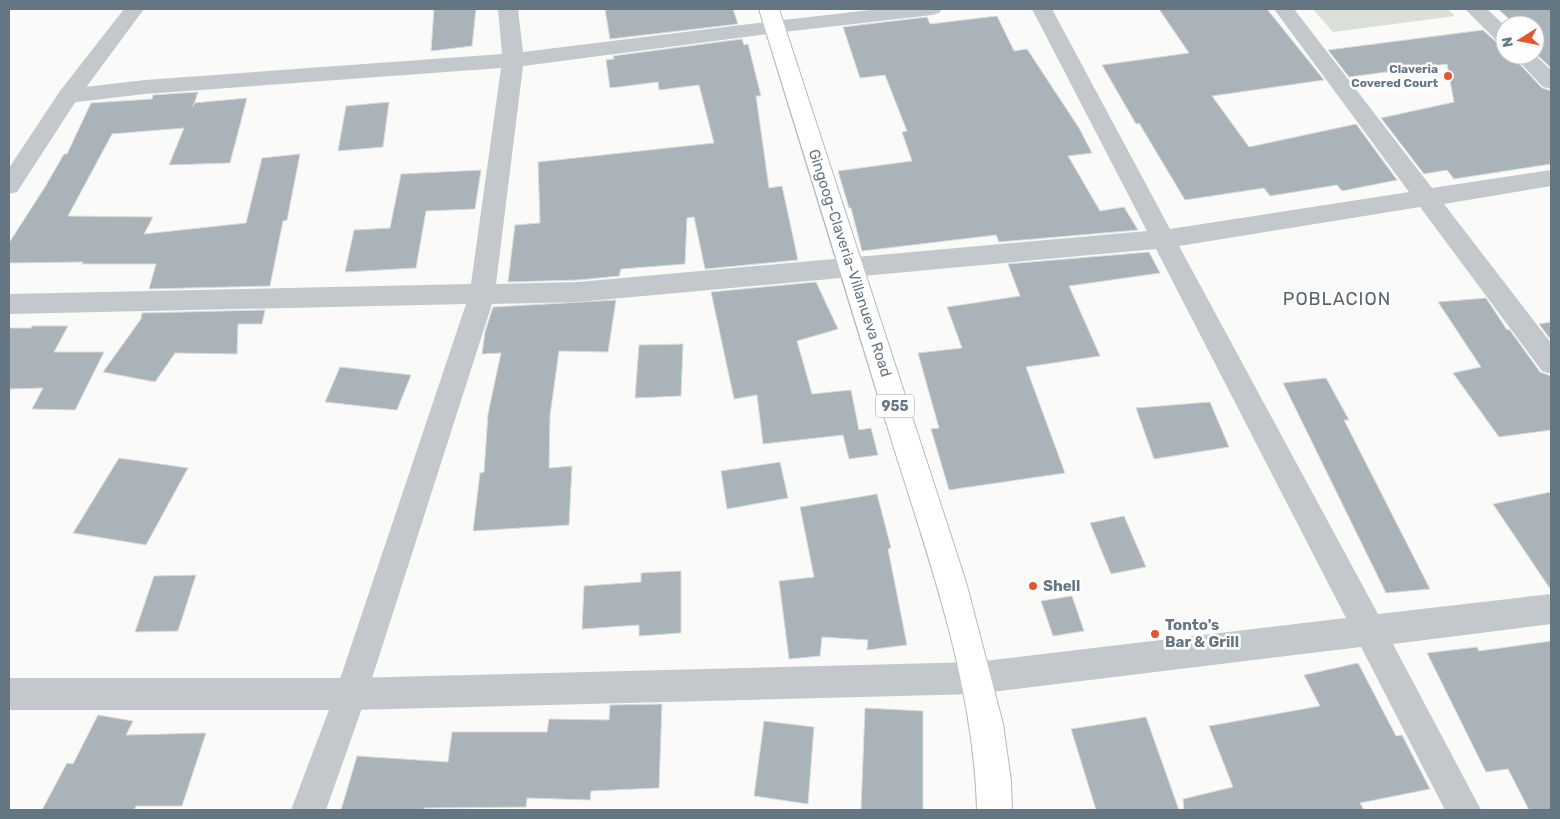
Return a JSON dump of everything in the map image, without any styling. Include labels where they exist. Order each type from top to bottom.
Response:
[{"type":"main road","name":"Gingoog-Claveria-Villanueva Road","points":[[772,18],[951,582],[976,678],[987,734],[995,795],[995,810]]},
{"type":"street","points":[[9,186],[68,96],[134,9]]},
{"type":"street","points":[[308,810],[351,694],[482,294],[513,60],[508,9]]},
{"type":"street","points":[[68,96],[145,87],[513,60],[772,18],[932,9]]},
{"type":"street","points":[[1042,9],[1371,630],[1464,810]]},
{"type":"street","points":[[1284,9],[1551,363]]},
{"type":"street","points":[[1475,9],[1495,28]]},
{"type":"street","points":[[1533,65],[1551,82]]},
{"type":"street","points":[[9,304],[578,292],[1164,239],[1551,178]]},
{"type":"street","points":[[9,694],[351,694],[976,678],[1551,609]]},
{"type":"shaded area","points":[[1313,9],[1448,9],[1455,16],[1333,32]]},
{"type":"building","points":[[434,9],[476,9],[472,46],[431,51]]},
{"type":"building","points":[[605,9],[733,9],[738,24],[610,39]]},
{"type":"building","points":[[1159,9],[1267,9],[1324,80],[1212,96],[1249,147],[1356,124],[1397,180],[1342,191],[1337,185],[1270,196],[1264,188],[1185,200],[1139,123],[1136,124],[1102,65],[1189,53]]},
{"type":"building","points":[[1498,9],[1551,9],[1551,68],[1545,62],[1545,15],[1505,15]]},
{"type":"building","points":[[997,16],[1014,51],[1027,49],[1079,128],[1092,153],[1068,156],[1100,211],[1124,207],[1138,230],[999,242],[996,235],[862,251],[851,208],[849,208],[838,171],[912,161],[902,132],[907,131],[885,75],[860,78],[843,27],[927,17],[930,24]]},
{"type":"building","name":"Claveria Covered Court","points":[[1483,30],[1495,41],[1495,65],[1520,65],[1542,88],[1551,91],[1551,164],[1454,179],[1447,170],[1424,174],[1381,118],[1454,102],[1447,64],[1349,77],[1328,50]]},
{"type":"building","points":[[742,39],[744,45],[748,44],[761,96],[756,96],[769,188],[782,186],[798,260],[705,269],[694,217],[687,218],[685,264],[621,269],[619,276],[578,280],[508,282],[515,225],[540,223],[538,162],[714,143],[699,85],[659,90],[658,82],[610,88],[606,60],[614,59],[613,56]]},
{"type":"building","points":[[198,92],[194,103],[247,98],[230,163],[169,165],[184,128],[112,134],[68,216],[153,217],[144,234],[246,223],[262,158],[300,154],[287,220],[283,221],[270,286],[149,289],[156,264],[82,264],[83,262],[9,263],[9,243],[64,154],[67,154],[91,103],[152,99],[153,95]]},
{"type":"building","points":[[389,102],[383,147],[338,151],[346,106]]},
{"type":"building","points":[[481,170],[475,209],[426,211],[416,268],[345,272],[354,230],[390,228],[401,174]]},
{"type":"building","points":[[1149,252],[1160,273],[1069,286],[1100,356],[1026,367],[1065,473],[949,490],[931,429],[939,428],[918,353],[962,348],[947,307],[1020,296],[1008,264]]},
{"type":"building","points":[[816,282],[838,329],[797,341],[812,394],[851,390],[859,430],[871,428],[878,455],[849,459],[843,435],[763,444],[757,395],[734,399],[711,292]]},
{"type":"building","points":[[1486,298],[1507,330],[1509,329],[1540,372],[1551,376],[1551,430],[1499,437],[1453,373],[1481,367],[1438,302]]},
{"type":"building","points":[[616,300],[608,352],[559,351],[550,415],[549,468],[572,466],[569,525],[473,531],[480,473],[484,472],[488,414],[501,353],[482,354],[485,332],[493,307]]},
{"type":"building","points":[[265,310],[262,324],[238,324],[237,354],[175,353],[155,382],[103,372],[141,319],[142,313]]},
{"type":"building","points":[[1551,322],[1551,340],[1539,324]]},
{"type":"building","points":[[32,326],[68,326],[54,352],[104,352],[75,410],[32,409],[43,388],[9,389],[9,328],[31,328]]},
{"type":"building","points":[[683,344],[681,396],[635,398],[639,345]]},
{"type":"building","points":[[340,367],[411,375],[397,410],[325,402]]},
{"type":"building","points":[[1326,378],[1349,420],[1344,420],[1430,589],[1386,593],[1283,383]]},
{"type":"building","points":[[1210,402],[1229,447],[1154,459],[1136,408]]},
{"type":"building","points":[[119,458],[188,468],[146,545],[73,533]]},
{"type":"building","points":[[780,462],[788,498],[727,509],[721,471]]},
{"type":"building","points":[[1551,492],[1551,590],[1493,504]]},
{"type":"building","points":[[877,494],[891,548],[888,549],[907,645],[867,650],[868,640],[822,637],[820,656],[789,659],[779,581],[814,577],[800,507]]},
{"type":"building","points":[[1124,516],[1146,567],[1111,574],[1090,523]]},
{"type":"building","points":[[681,571],[681,633],[639,636],[639,625],[582,629],[584,586],[641,582],[641,573]]},
{"type":"building","points":[[196,575],[178,631],[135,632],[154,576]]},
{"type":"building","points":[[1072,596],[1084,631],[1053,636],[1041,601]]},
{"type":"building","points":[[1551,641],[1551,810],[1529,810],[1508,769],[1486,772],[1427,653],[1477,647],[1479,651]]},
{"type":"building","points":[[1358,663],[1396,736],[1402,735],[1430,789],[1360,803],[1364,810],[1184,810],[1183,799],[1233,787],[1209,726],[1320,706],[1304,675]]},
{"type":"building","points":[[662,704],[659,788],[591,791],[590,800],[527,798],[526,807],[341,810],[357,756],[448,762],[452,732],[547,732],[549,719],[609,720],[610,705]]},
{"type":"building","points":[[865,708],[923,711],[923,810],[861,810]]},
{"type":"building","points":[[98,715],[133,721],[126,735],[206,733],[182,806],[136,806],[134,810],[42,810],[67,763],[73,764]]},
{"type":"building","points":[[1146,717],[1179,810],[1096,810],[1071,729]]},
{"type":"building","points":[[764,721],[814,727],[808,804],[754,796]]},
{"type":"place","name":"Claveria Covered Court","points":[[1448,76]]},
{"type":"place","name":"Shell","points":[[1033,586]]},
{"type":"place","name":"Tonto's Bar & Grill","points":[[1155,634]]},
{"type":"district","name":"POBLACION","points":[[1337,299]]}]
